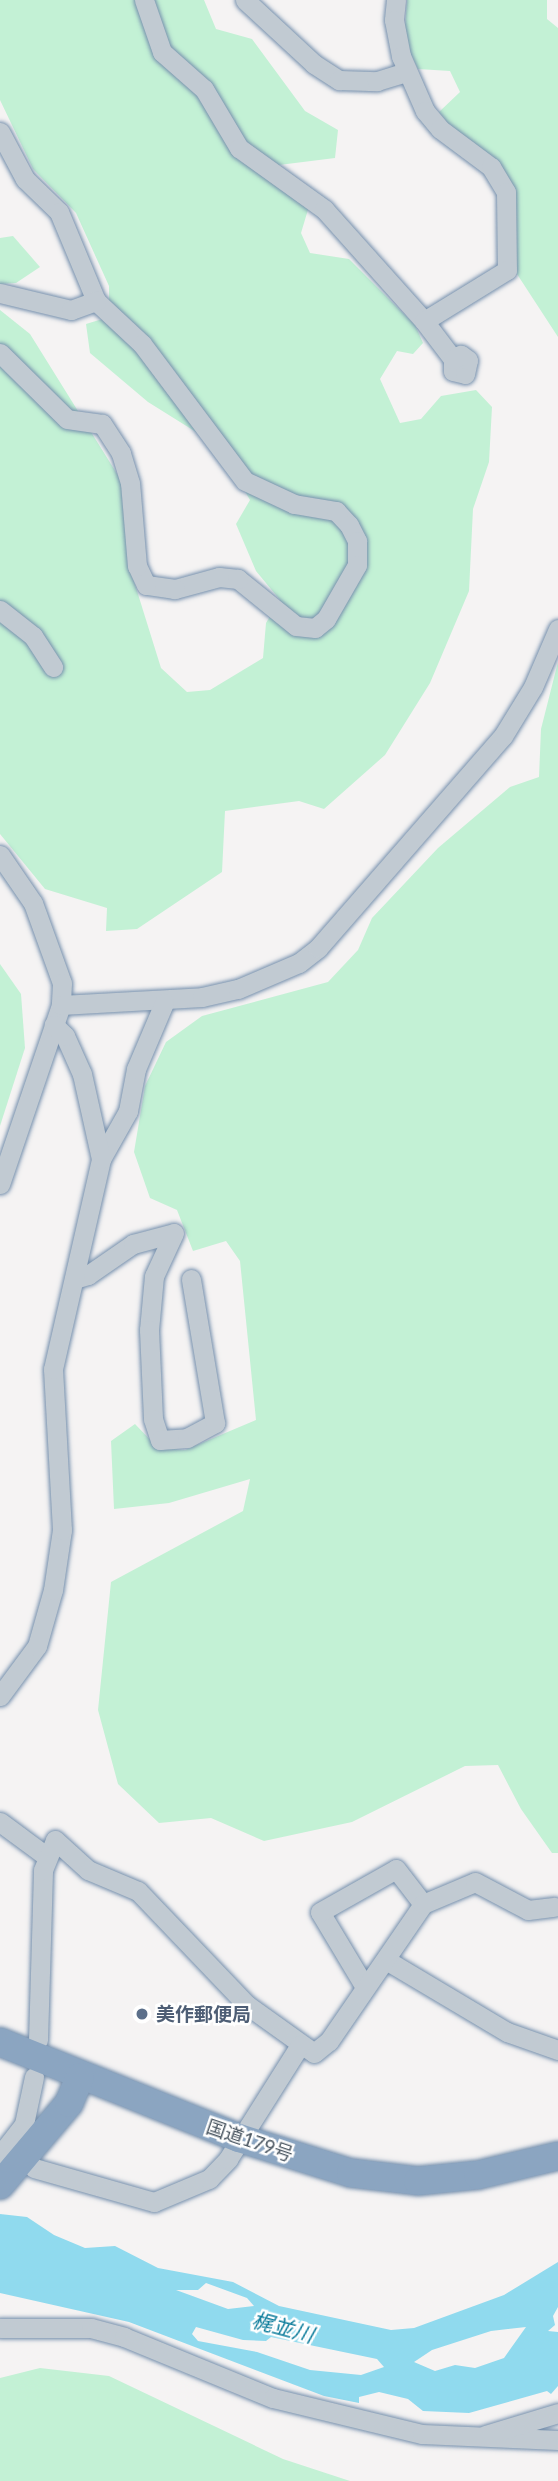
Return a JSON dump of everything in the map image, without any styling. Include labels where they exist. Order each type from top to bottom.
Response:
[{"type":"highway","name":"国道179号","points":[[0,2042],[80,2077],[239,2138],[351,2173],[418,2182],[478,2175],[558,2155]]},
{"type":"highway","points":[[2,2168],[69,2103],[80,2077]]},
{"type":"street","points":[[144,0],[162,52],[204,89],[239,148],[324,209],[424,321],[453,359]]},
{"type":"street","points":[[245,0],[314,64],[339,80],[377,81],[407,72]]},
{"type":"street","points":[[396,0],[394,20],[407,72],[425,111],[440,129],[491,167],[506,192],[507,270],[424,321]]},
{"type":"street","points":[[0,132],[25,179],[59,212],[96,301],[142,344],[245,481],[294,505],[336,511],[349,526],[357,541],[357,565],[326,619],[315,628],[296,626],[272,611],[238,579],[219,578],[158,590],[146,585],[137,566],[130,483],[121,453],[102,424],[67,418],[0,353]]},
{"type":"street","points":[[0,293],[71,310],[96,301]]},
{"type":"street","points":[[0,610],[33,636],[53,667]]},
{"type":"street","points":[[61,1005],[164,1003],[238,989],[276,975],[318,948],[503,736],[533,687],[558,629]]},
{"type":"street","points":[[0,855],[33,903],[50,943],[62,983],[61,1005],[0,1184]]},
{"type":"street","points":[[0,1696],[37,1646],[53,1590],[62,1518],[53,1369],[101,1159],[128,1111],[135,1069],[164,1003]]},
{"type":"street","points":[[54,1025],[65,1036],[82,1074],[101,1159]]},
{"type":"street","points":[[74,1279],[88,1275],[133,1244],[174,1233],[154,1276],[149,1330],[153,1419],[160,1440],[187,1438],[215,1423],[191,1279]]},
{"type":"street","points":[[0,1822],[46,1856]]},
{"type":"street","points":[[38,2040],[46,1856],[55,1840],[88,1870],[138,1891],[247,2005],[314,2053],[323,2049],[423,1904],[475,1882],[528,1910],[554,1907]]},
{"type":"street","points":[[365,1987],[320,1912],[396,1869],[423,1904]]},
{"type":"street","points":[[386,1960],[507,2032],[558,2050]]},
{"type":"street","points":[[34,2168],[154,2202],[209,2179],[300,2045]]},
{"type":"street","points":[[2,2168],[24,2124],[34,2077]]},
{"type":"street","points":[[0,2328],[91,2328],[124,2337],[273,2398],[422,2434],[475,2439],[558,2440]]},
{"type":"street","points":[[475,2439],[558,2413]]},
{"type":"green space","points":[[0,0],[204,0],[216,29],[252,39],[305,111],[338,130],[335,158],[263,167],[310,203],[301,233],[310,253],[349,259],[415,325],[423,343],[413,354],[397,351],[380,379],[400,423],[421,419],[441,396],[476,390],[492,407],[489,462],[473,509],[469,591],[430,683],[385,755],[324,809],[299,801],[225,811],[222,872],[137,929],[106,931],[107,908],[45,889],[0,834],[0,310],[30,334],[124,485],[128,562],[161,668],[187,692],[210,690],[263,658],[266,623],[280,600],[256,571],[236,524],[250,500],[239,481],[204,437],[148,402],[90,353],[86,324],[109,317],[109,286],[76,213],[33,169],[0,100]]},
{"type":"green space","points":[[407,0],[547,0],[547,19],[558,28],[558,337],[515,271],[516,202],[501,165],[461,140],[439,112],[460,92],[450,71],[418,69],[404,40]]},
{"type":"green space","points":[[13,236],[40,267],[16,283],[0,284],[0,238]]},
{"type":"green space","points":[[558,662],[558,1853],[552,1853],[521,1809],[498,1765],[465,1766],[352,1822],[264,1841],[211,1818],[159,1823],[118,1784],[98,1710],[111,1582],[243,1511],[250,1479],[169,1503],[114,1509],[111,1441],[135,1424],[158,1448],[185,1450],[256,1420],[240,1261],[226,1241],[193,1251],[177,1210],[150,1198],[134,1152],[145,1086],[166,1042],[202,1016],[328,982],[358,950],[372,918],[438,848],[510,787],[539,777],[541,729]]},
{"type":"green space","points":[[0,964],[21,994],[25,1048],[0,1126]]},
{"type":"green space","points":[[40,2368],[109,2376],[283,2459],[350,2481],[0,2481],[0,2378]]},
{"type":"water","name":"梶並川","points":[[0,2214],[27,2217],[54,2235],[85,2248],[115,2246],[158,2268],[233,2282],[279,2306],[391,2330],[414,2328],[504,2295],[558,2262],[558,2307],[553,2316],[555,2325],[548,2331],[558,2332],[558,2386],[551,2394],[547,2391],[469,2413],[423,2411],[408,2399],[379,2392],[359,2397],[359,2403],[324,2396],[129,2322],[0,2293]],"holes":[[[206,2283],[247,2298],[254,2306],[228,2309],[176,2290],[198,2290]],[[196,2327],[243,2340],[266,2341],[271,2337],[377,2359],[384,2367],[361,2375],[310,2370],[257,2352],[198,2341],[192,2334]],[[526,2327],[504,2358],[475,2368],[455,2365],[435,2371],[414,2362],[432,2350],[491,2331]]]},
{"type":"place","name":"美作郵便局","points":[[142,2014]]}]
